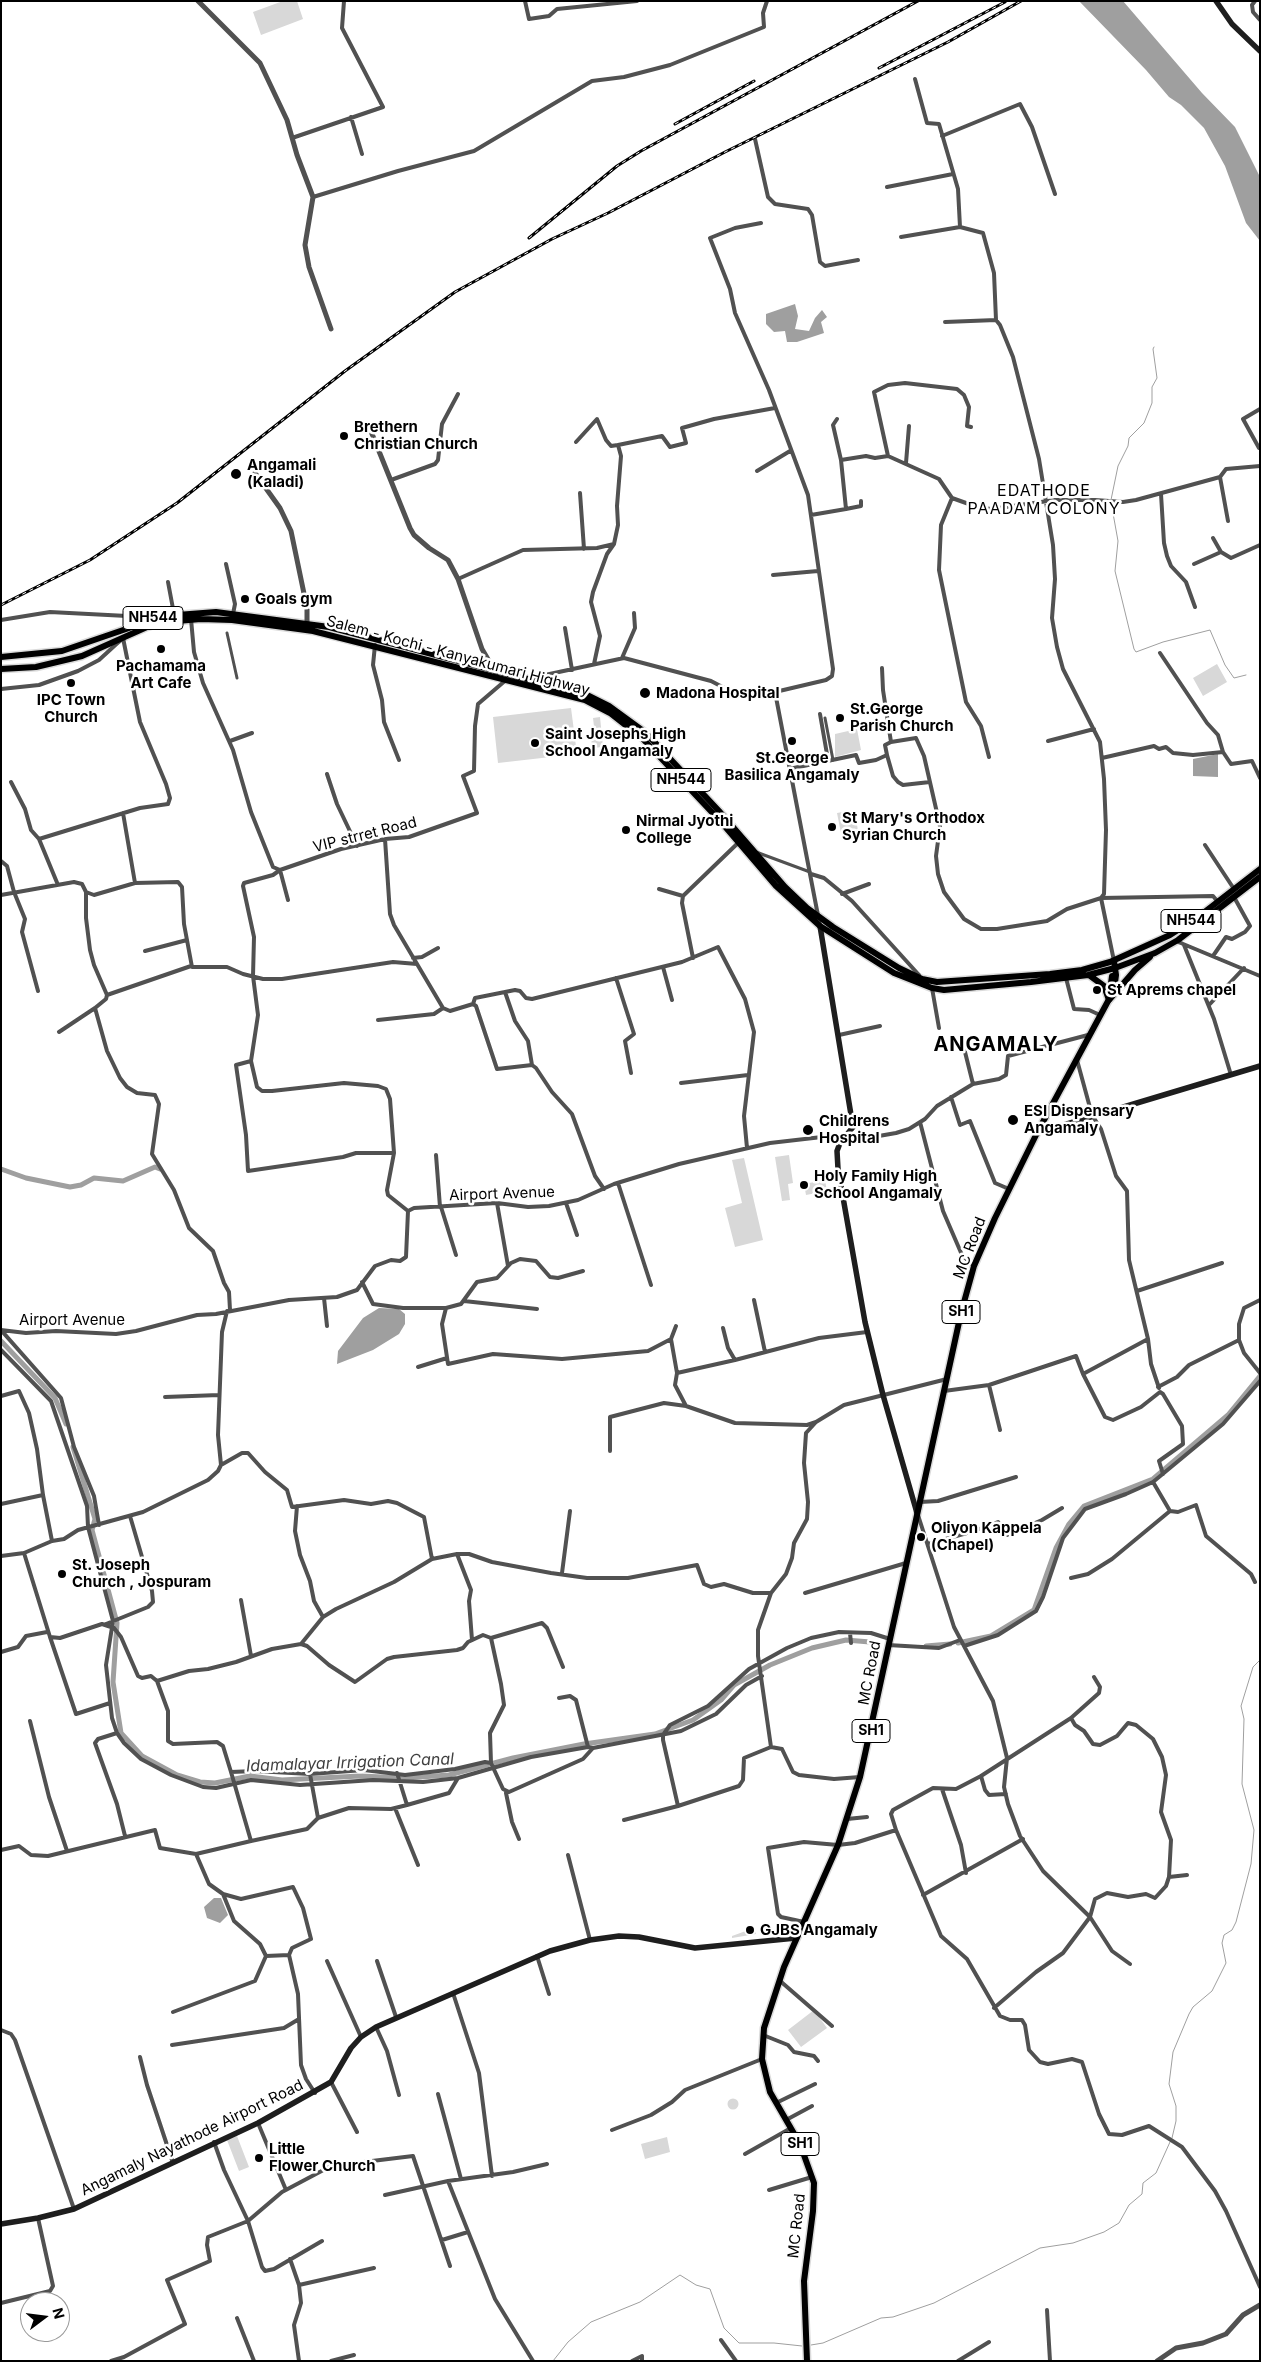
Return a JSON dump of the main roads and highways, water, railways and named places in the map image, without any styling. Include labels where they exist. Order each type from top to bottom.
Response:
[{"type":"main road","points":[[1216,1],[1232,24],[1260,51]]},
{"type":"main road","name":"Salem - Kochi - Kanyakumari Highway","points":[[1,657],[36,656],[78,647],[146,620],[174,614],[197,612],[313,631],[375,645],[575,697],[610,713],[643,739],[776,886],[820,926],[894,973],[932,988],[961,989],[1088,975],[1113,965],[1155,953],[1176,940],[1260,877]]},
{"type":"main road","name":"Salem - Kochi - Kanyakumari Highway","points":[[1,669],[36,667],[82,656],[147,627],[165,622],[233,617],[307,623],[585,694],[634,722],[706,797],[785,887],[817,915],[887,961],[922,979],[946,983],[980,981],[1113,965],[1170,935],[1260,870]]},
{"type":"main road","points":[[820,926],[853,1127],[840,1143],[837,1151],[838,1169],[867,1332],[883,1395],[918,1515]]},
{"type":"main road","name":"SH1","points":[[1109,1000],[1135,970],[1155,953]]},
{"type":"main road","name":"MC Road","points":[[807,2361],[804,2281],[814,2211],[812,2177],[807,2159],[768,2087],[762,2059],[763,2035],[767,2013],[796,1938],[838,1845],[860,1777],[961,1313],[974,1266],[1037,1133],[1088,1034],[1109,1000],[1113,965]]},
{"type":"main road","points":[[1088,975],[1104,986],[1109,1000]]},
{"type":"main road","points":[[1037,1133],[1260,1066]]},
{"type":"main road","name":"Angamaly Nayathode Airport Road","points":[[1,2224],[38,2218],[74,2209],[258,2123],[331,2082],[351,2048],[361,2037],[376,2026],[538,1956],[590,1940],[619,1936],[639,1937],[695,1948],[796,1938]]},
{"type":"waterway","points":[[1111,500],[1118,466],[1128,446],[1129,438],[1144,423],[1152,403],[1152,387],[1157,378],[1154,347]]},
{"type":"waterway","points":[[1111,502],[1118,541],[1115,571],[1136,652],[1163,642],[1210,630],[1225,665],[1234,678],[1246,675]]},
{"type":"waterway","points":[[1,1169],[26,1178],[70,1187],[81,1185],[94,1178],[123,1181],[155,1167],[160,1169]]},
{"type":"waterway","name":"Idamalayar Irrigation Canal","points":[[1,1341],[55,1398],[66,1424]]},
{"type":"waterway","name":"Idamalayar Irrigation Canal","points":[[958,1643],[991,1636],[1034,1610],[1056,1548],[1069,1524],[1084,1506],[1153,1479],[1228,1415],[1260,1376]]},
{"type":"waterway","name":"Idamalayar Irrigation Canal","points":[[73,1447],[95,1519],[92,1530],[117,1623],[113,1682],[121,1733],[142,1756],[177,1775],[200,1782],[215,1783],[250,1776],[282,1780],[360,1776],[406,1778],[449,1775],[513,1758],[584,1744],[655,1734],[693,1720],[721,1700],[734,1685],[770,1665],[812,1648],[846,1640],[870,1642]]},
{"type":"waterway","name":"Idamalayar Irrigation Canal","points":[[926,1646],[950,1644]]},
{"type":"waterway","points":[[1172,2138],[1176,2121],[1176,2106],[1169,2084],[1173,2052],[1193,2007],[1212,1991],[1226,1963],[1222,1943],[1224,1935],[1232,1930],[1236,1922],[1251,1864],[1254,1830],[1242,1784],[1244,1719],[1241,1706],[1253,1667],[1260,1660]]},
{"type":"waterway","points":[[811,2345],[823,2343],[881,2318],[893,2317],[934,2303],[1040,2248],[1073,2243],[1104,2232],[1119,2223],[1129,2205],[1142,2194],[1143,2183],[1156,2173],[1170,2142]]},
{"type":"waterway","points":[[553,2361],[568,2342],[591,2322],[640,2302],[680,2275],[696,2285],[710,2289],[724,2328],[739,2343],[774,2343],[802,2346]]},
{"type":"railway","points":[[529,238],[617,166],[641,151],[918,1]]},
{"type":"railway","points":[[1,605],[90,560],[177,503],[345,371],[455,292],[552,239],[608,213],[725,152],[948,42],[1021,1]]},
{"type":"railway","points":[[879,68],[1005,2]]},
{"type":"railway","points":[[675,124],[754,81]]},
{"type":"place","name":"Brethern Christian Church","points":[[344,436]]},
{"type":"place","name":"Angamali (Kaladi)","points":[[236,474]]},
{"type":"place","name":"Goals gym","points":[[245,599]]},
{"type":"place","name":"Pachamama Art Cafe","points":[[161,649]]},
{"type":"place","name":"IPC Town Church","points":[[71,683]]},
{"type":"place","name":"Madona Hospital","points":[[645,693]]},
{"type":"place","name":"St.George Parish Church","points":[[840,718]]},
{"type":"place","name":"St.George Basilica Angamaly","points":[[792,741]]},
{"type":"place","name":"Saint Josephs High School Angamaly","points":[[535,743]]},
{"type":"place","name":"St Mary's Orthodox Syrian Church","points":[[832,827]]},
{"type":"place","name":"Nirmal Jyothi College","points":[[626,830]]},
{"type":"place","name":"St Aprems chapel","points":[[1097,990]]},
{"type":"place","name":"ESI Dispensary Angamaly","points":[[1013,1120]]},
{"type":"place","name":"Childrens Hospital","points":[[808,1130]]},
{"type":"place","name":"Holy Family High School Angamaly","points":[[804,1185]]},
{"type":"place","name":"Oliyon Kappela (Chapel)","points":[[921,1537]]},
{"type":"place","name":"St. Joseph Church , Jospuram","points":[[62,1574]]},
{"type":"place","name":"GJBS Angamaly","points":[[750,1930]]},
{"type":"place","name":"Little Flower Church","points":[[259,2158]]},
{"type":"district","name":"EDATHODE PAADAM COLONY","points":[[1044,500]]},
{"type":"district","name":"ANGAMALY","points":[[996,1045]]}]
